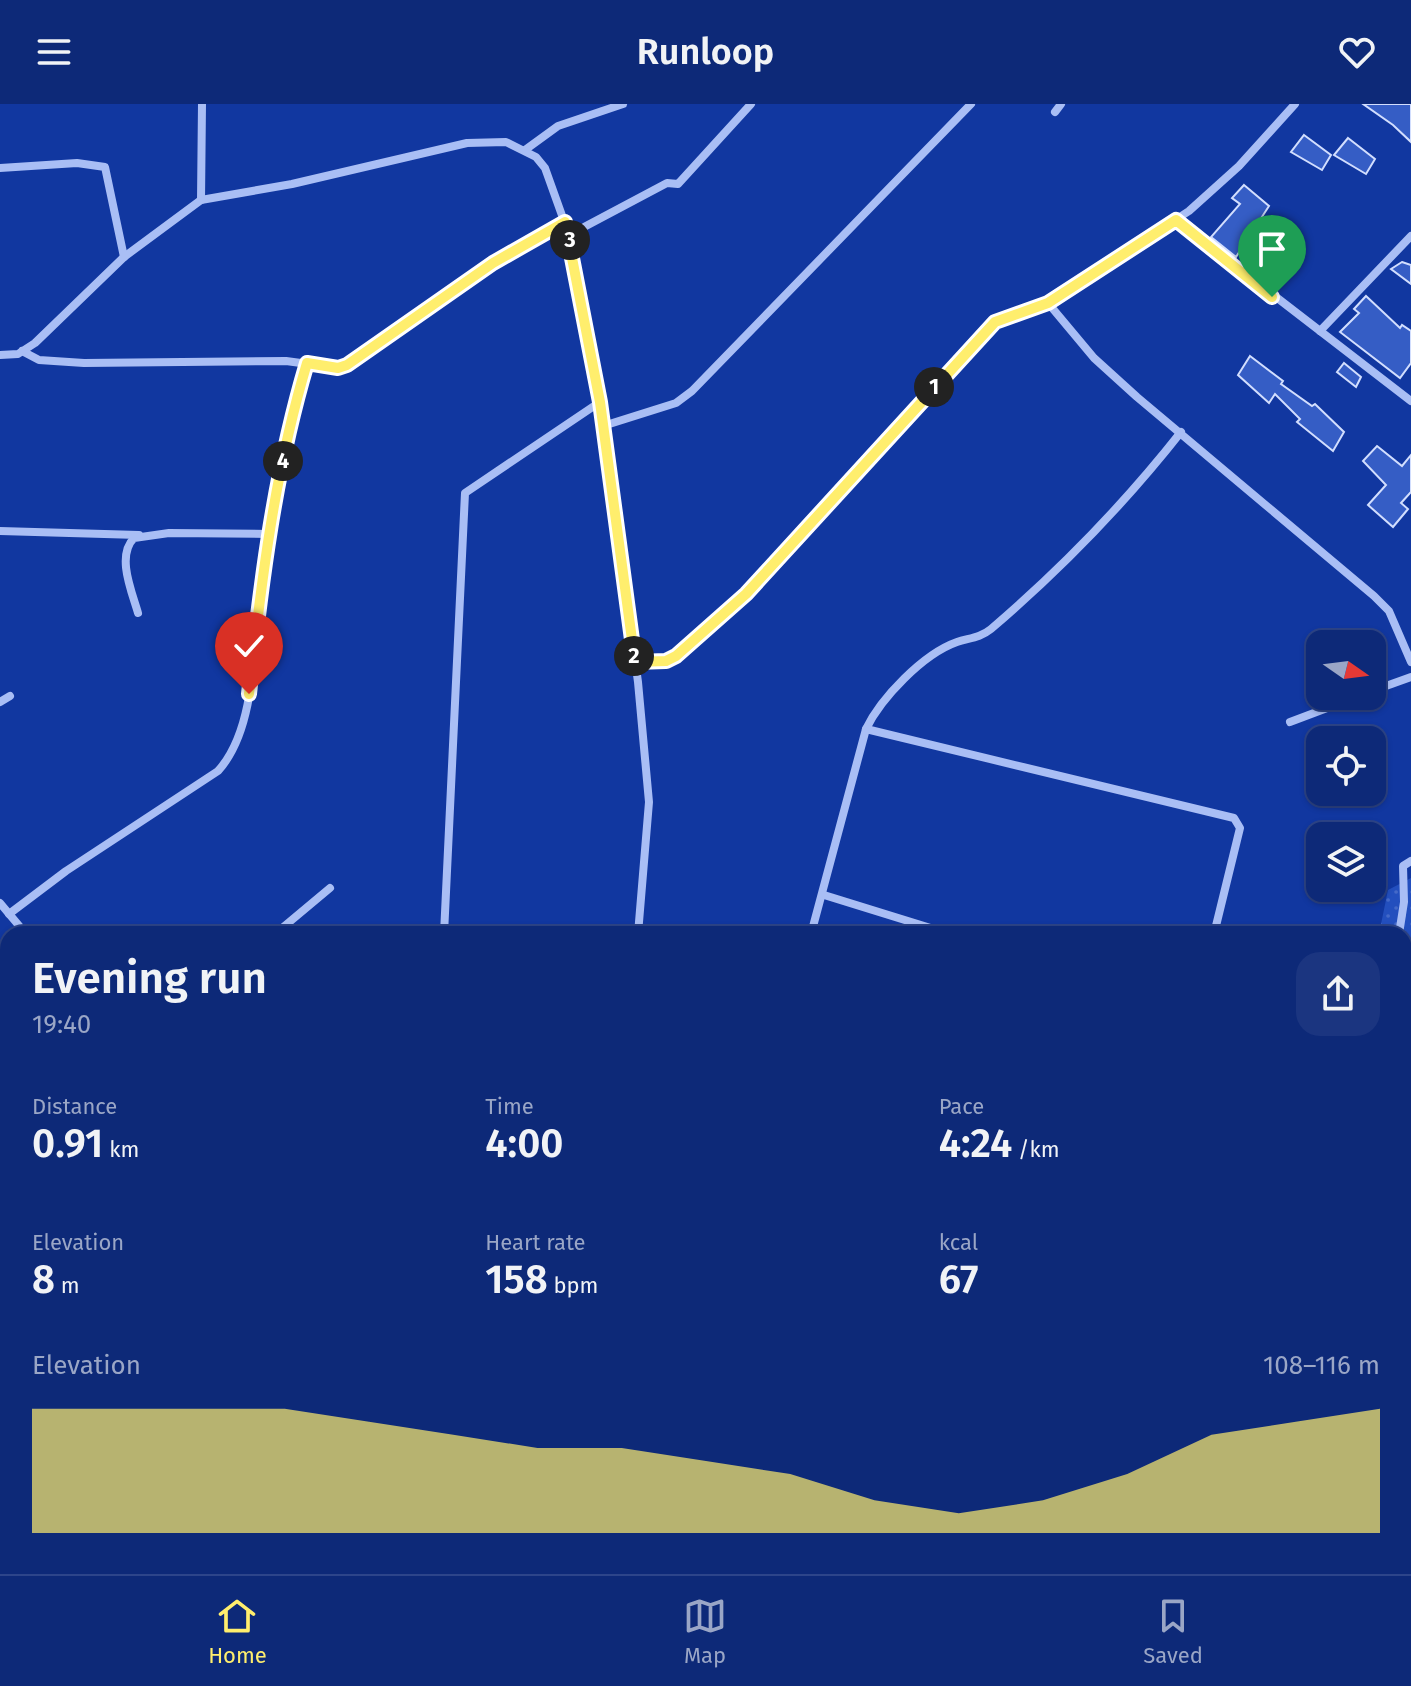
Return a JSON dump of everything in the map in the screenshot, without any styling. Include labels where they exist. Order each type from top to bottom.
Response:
[{"type":"street","points":[[201,200],[202,104]]},
{"type":"street","points":[[525,150],[558,126],[623,104]]},
{"type":"street","points":[[569,235],[667,183],[678,184],[751,104]]},
{"type":"street","points":[[603,426],[676,403],[692,391],[971,104]]},
{"type":"street","points":[[635,662],[666,661],[676,656],[746,594],[995,322],[1048,303],[1176,220],[1239,166],[1295,104]]},
{"type":"street","points":[[0,355],[22,351],[35,343],[124,257],[201,200],[292,184],[467,143],[506,142],[525,150],[545,168],[569,235],[600,402],[635,662],[649,802],[639,926]]},
{"type":"street","points":[[0,168],[77,163],[105,167],[124,257]]},
{"type":"street","points":[[1176,220],[1411,401]]},
{"type":"street","points":[[22,351],[39,360],[84,363],[307,363],[338,368],[347,365],[493,263],[565,222]]},
{"type":"street","points":[[1320,331],[1411,236]]},
{"type":"street","points":[[1048,303],[1094,358],[1381,603],[1389,611],[1411,662]]},
{"type":"street","points":[[9,914],[66,871],[218,771],[231,757],[249,694],[262,565],[289,424],[307,363]]},
{"type":"street","points":[[444,926],[465,493],[600,402]]},
{"type":"street","points":[[814,926],[866,729],[878,704],[903,679],[955,642],[988,632],[1130,496],[1181,432]]},
{"type":"street","points":[[0,531],[142,535],[270,534]]},
{"type":"street","points":[[138,613],[126,555],[130,542],[142,535]]},
{"type":"street","points":[[1386,686],[1411,677]]},
{"type":"street","points":[[0,702],[10,696]]},
{"type":"street","points":[[1290,722],[1322,710]]},
{"type":"street","points":[[866,729],[1234,818],[1240,828],[1216,926]]},
{"type":"street","points":[[1400,926],[1404,902],[1403,866],[1411,861]]},
{"type":"street","points":[[285,926],[330,888]]},
{"type":"street","points":[[824,895],[924,926]]},
{"type":"street","points":[[0,903],[19,926]]},
{"type":"shaded area","points":[[1411,878],[1411,926],[1381,926],[1388,890]]},
{"type":"building","points":[[1363,104],[1411,104],[1411,142],[1393,125]]},
{"type":"building","points":[[1304,135],[1331,155],[1322,170],[1291,152]]},
{"type":"building","points":[[1348,138],[1375,159],[1366,174],[1334,155]]},
{"type":"building","points":[[1244,185],[1269,206],[1236,257],[1211,237],[1240,204],[1232,198]]},
{"type":"building","points":[[1402,262],[1411,265],[1411,284],[1391,269]]},
{"type":"building","points":[[1366,296],[1400,328],[1402,325],[1411,331],[1411,363],[1400,378],[1340,332],[1359,313],[1354,309]]},
{"type":"building","points":[[1250,356],[1283,381],[1281,384],[1312,406],[1315,404],[1344,432],[1333,451],[1297,422],[1300,419],[1275,394],[1269,403],[1238,375]]},
{"type":"building","points":[[1344,363],[1361,377],[1356,387],[1337,372]]},
{"type":"building","points":[[1377,446],[1402,466],[1411,455],[1411,492],[1401,503],[1408,509],[1393,527],[1368,505],[1386,485],[1363,461]]},
{"type":"route","points":[[249,694],[262,565],[289,424],[307,363],[338,368],[347,365],[493,263],[565,222],[600,402],[635,662],[666,661],[676,656],[746,594],[995,322],[1048,303],[1176,220],[1272,297]]}]
